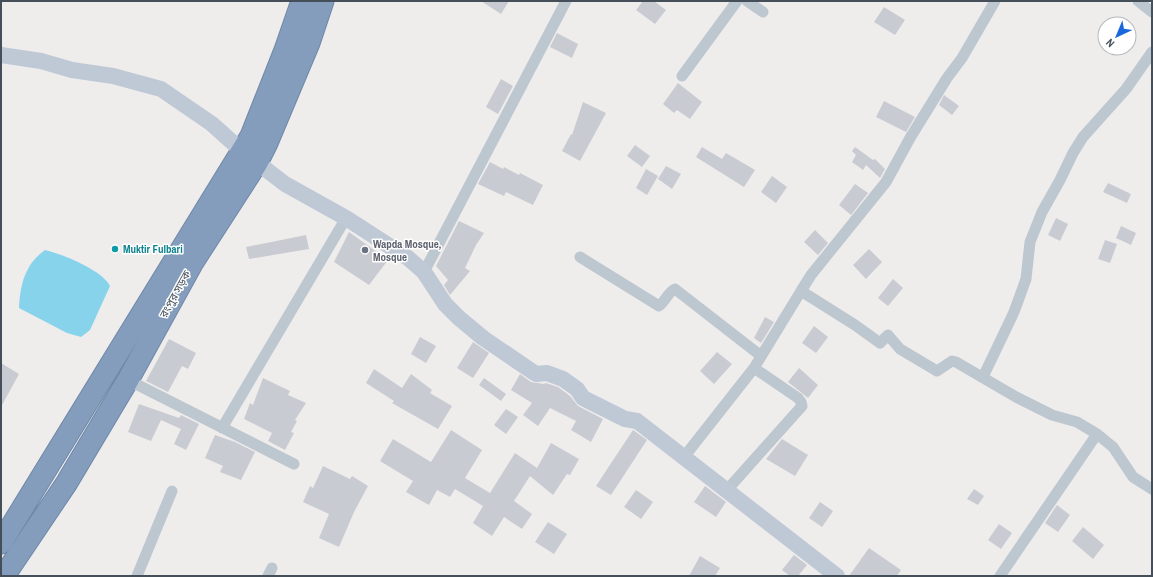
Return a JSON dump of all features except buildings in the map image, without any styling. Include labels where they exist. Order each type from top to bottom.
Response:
[{"type":"highway","name":"রংপুর সড়ক","points":[[4,576],[66,484],[128,380],[249,157],[251,136],[282,58],[302,1]]},
{"type":"highway","name":"রংপুর সড়ক","points":[[1,543],[249,157],[267,143],[306,50],[323,1]]},
{"type":"street","points":[[424,272],[566,1]]},
{"type":"street","points":[[682,76],[738,1]]},
{"type":"street","points":[[747,1],[763,12]]},
{"type":"street","points":[[684,458],[754,368],[811,275],[886,182],[910,138],[947,78],[962,58],[995,1]]},
{"type":"street","points":[[1138,1],[1152,12]]},
{"type":"street","points":[[983,377],[1014,312],[1026,279],[1030,242],[1042,212],[1060,180],[1072,153],[1083,138],[1126,89],[1152,52]]},
{"type":"street","points":[[1,55],[41,61],[72,70],[113,76],[161,89],[212,124],[249,157],[292,187],[346,218],[408,258],[424,272],[444,304],[483,338],[536,374],[547,373],[563,379],[578,389],[583,398],[625,419],[637,421],[837,576]]},
{"type":"street","points":[[222,428],[346,218]]},
{"type":"street","points":[[580,257],[659,306],[664,303],[672,290],[675,289],[761,356]]},
{"type":"street","points":[[800,291],[855,325],[880,343],[888,334],[900,349],[937,371],[952,361],[983,377],[1016,397],[1052,415],[1077,422],[1098,434],[1113,447],[1133,477],[1152,489]]},
{"type":"street","points":[[727,490],[802,406],[798,398],[754,368]]},
{"type":"street","points":[[128,380],[294,464]]},
{"type":"street","points":[[1000,576],[1098,434]]},
{"type":"street","points":[[137,576],[172,491]]},
{"type":"water","points":[[45,250],[81,264],[99,274],[110,286],[90,330],[81,337],[67,333],[19,308],[22,283],[28,268]]},
{"type":"place","name":"Muktir Fulbari","points":[[115,249]]},
{"type":"place","name":"Wapda Mosque, Mosque","points":[[365,250]]}]
